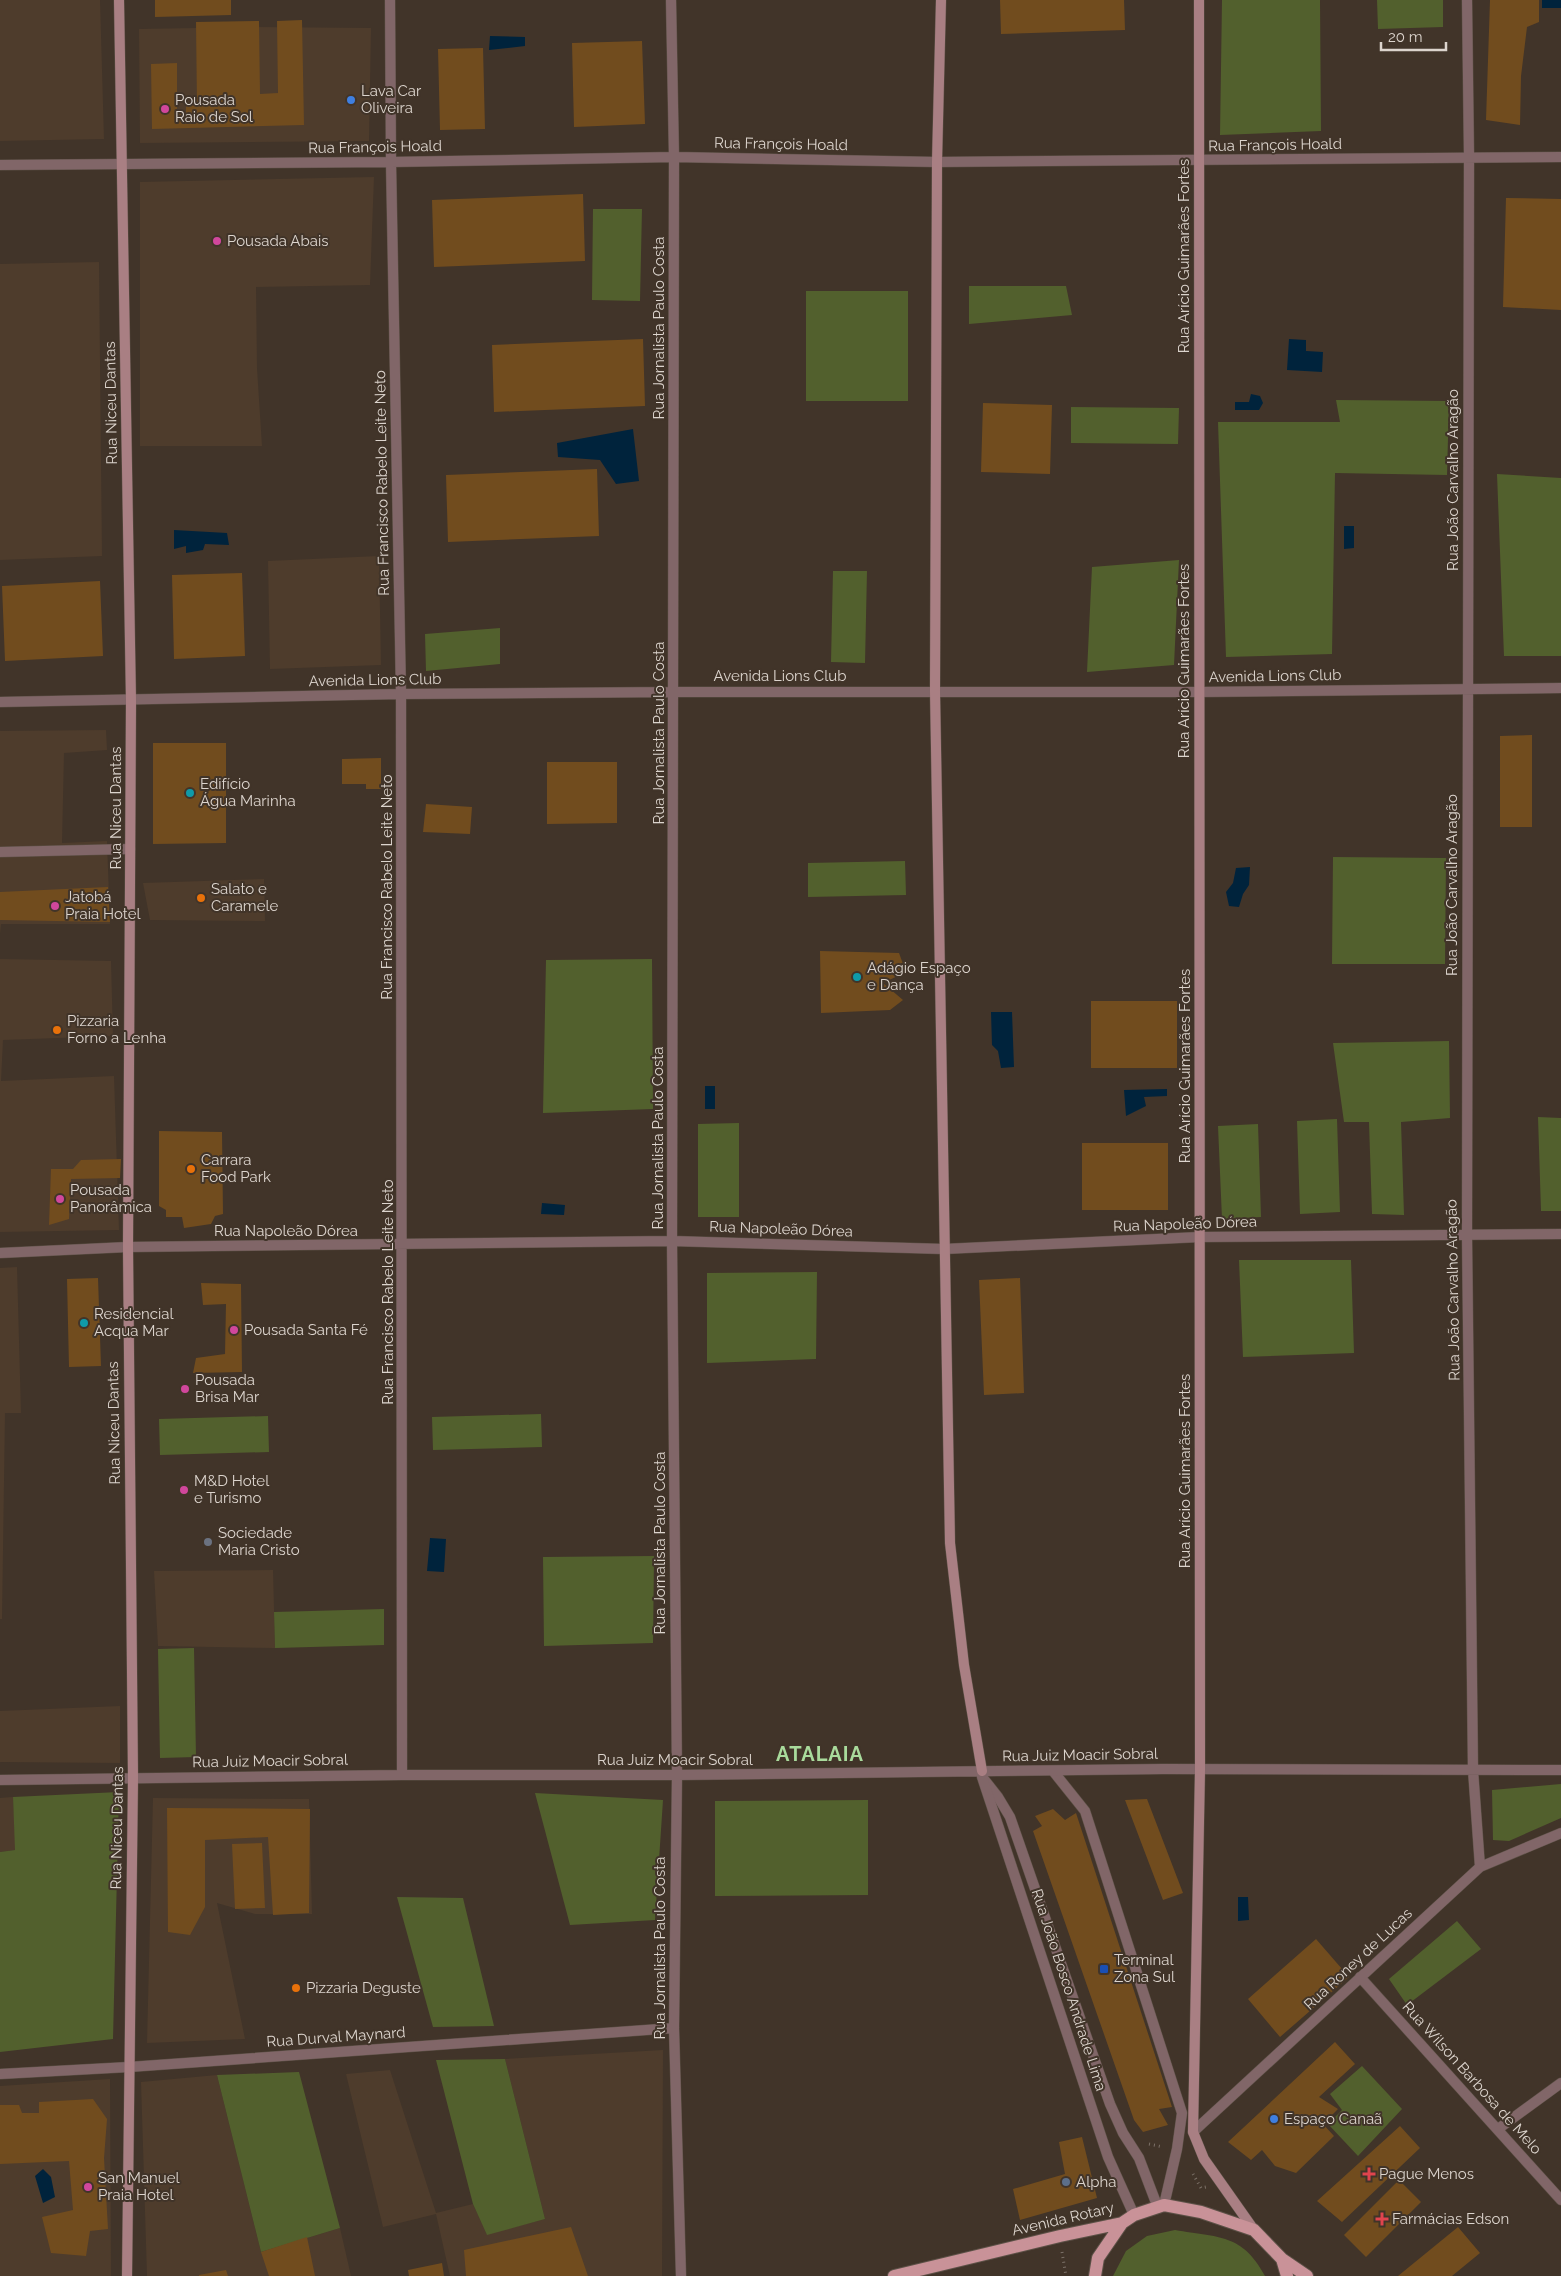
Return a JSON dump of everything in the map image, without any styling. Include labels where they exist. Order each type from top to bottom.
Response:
[{"type":"main road","name":"Avenida Rotary","points":[[894,2276],[1122,2223],[1134,2215],[1161,2207],[1201,2212],[1254,2230],[1282,2259],[1307,2276]]},
{"type":"main road","points":[[1095,2276],[1098,2258],[1122,2223]]},
{"type":"main road","points":[[1282,2259],[1287,2276]]},
{"type":"street","name":"Rua Niceu Dantas","points":[[119,0],[131,701],[128,1247],[133,1778],[127,2276]]},
{"type":"street","name":"Rua Francisco Rabelo Leite Neto","points":[[390,0],[391,162],[401,694],[402,1775]]},
{"type":"street","name":"Rua Jornalista Paulo Costa","points":[[671,0],[674,156],[672,1241],[677,1776],[674,2028],[681,2276]]},
{"type":"street","points":[[941,0],[937,162],[935,691],[950,1543],[964,1665],[982,1774],[1010,1817],[1110,2104],[1127,2140],[1139,2158],[1161,2207]]},
{"type":"street","name":"Rua Arício Guimarães Fortes","points":[[1193,2132],[1200,1770],[1199,0]]},
{"type":"street","name":"Rua João Carvalho Aragão","points":[[1467,0],[1469,156],[1467,1235],[1474,1770],[1480,1867]]},
{"type":"street","name":"Rua François Hoald","points":[[0,165],[391,162],[674,156],[937,162],[1200,161],[1469,156],[1561,157]]},
{"type":"street","name":"Avenida Lions Club","points":[[0,702],[131,701],[401,694],[935,691],[1198,692],[1561,688]]},
{"type":"street","points":[[0,852],[130,849]]},
{"type":"street","name":"Rua Napoleão Dórea","points":[[0,1253],[128,1247],[672,1241],[944,1249],[1200,1237],[1561,1234]]},
{"type":"street","name":"Rua Juiz Moacir Sobral","points":[[0,1780],[402,1775],[677,1776],[1200,1770],[1561,1770]]},
{"type":"street","points":[[1053,1771],[1085,1811],[1182,2113],[1178,2149],[1161,2207]]},
{"type":"street","name":"Rua João Bosco Andrade Lima","points":[[982,1774],[1108,2157],[1134,2215]]},
{"type":"street","name":"Rua Roney de Lucas","points":[[1193,2132],[1480,1867],[1561,1833]]},
{"type":"street","name":"Rua Wilson Barbosa de Melo","points":[[1360,1977],[1561,2200]]},
{"type":"street","name":"Rua Durval Maynard","points":[[0,2074],[129,2067],[674,2028]]},
{"type":"street","points":[[1498,2130],[1561,2083]]},
{"type":"street","points":[[1193,2132],[1204,2159],[1254,2230]]},
{"type":"path","points":[[1127,2140],[1178,2149]]},
{"type":"path","points":[[1060,2236],[1066,2276]]},
{"type":"shaded area","points":[[0,0],[100,0],[104,139],[0,141]]},
{"type":"shaded area","points":[[371,28],[369,141],[140,143],[139,29]]},
{"type":"shaded area","points":[[374,177],[370,285],[256,287],[257,368],[262,446],[140,446],[140,182]]},
{"type":"shaded area","points":[[99,262],[102,556],[0,560],[0,264]]},
{"type":"shaded area","points":[[379,556],[381,665],[270,669],[268,561]]},
{"type":"shaded area","points":[[106,730],[107,750],[64,753],[62,843],[107,841],[110,924],[1,924],[0,934],[0,731]]},
{"type":"shaded area","points":[[264,879],[265,921],[150,920],[143,883]]},
{"type":"shaded area","points":[[0,959],[111,961],[113,1036],[3,1040],[1,1081],[114,1076],[119,1230],[0,1232]]},
{"type":"shaded area","points":[[17,1267],[21,1413],[5,1413],[2,1619],[0,1619],[0,1268]]},
{"type":"shaded area","points":[[273,1570],[275,1648],[158,1646],[154,1571]]},
{"type":"shaded area","points":[[120,1706],[120,1763],[0,1762],[0,1711]]},
{"type":"shaded area","points":[[13,1797],[16,1850],[0,1852],[0,1798]]},
{"type":"shaded area","points":[[153,1798],[309,1799],[312,1914],[255,1914],[217,1903],[245,2039],[147,2043]]},
{"type":"shaded area","points":[[663,2050],[662,2276],[450,2276],[436,2214],[383,2227],[346,2074],[390,2070],[436,2213],[473,2204],[487,2234],[545,2219],[505,2059]]},
{"type":"shaded area","points":[[217,2075],[261,2252],[340,2228],[351,2276],[147,2276],[141,2082]]},
{"type":"shaded area","points":[[110,2079],[111,2276],[0,2276],[0,2086]]},
{"type":"green space","points":[[1222,0],[1320,0],[1321,131],[1220,135]]},
{"type":"green space","points":[[1377,0],[1443,0],[1443,27],[1378,29]]},
{"type":"green space","points":[[593,209],[642,209],[640,301],[592,300]]},
{"type":"green space","points":[[969,286],[1066,286],[1072,315],[969,324]]},
{"type":"green space","points":[[806,291],[908,291],[908,401],[806,401]]},
{"type":"green space","points":[[1336,400],[1449,401],[1447,475],[1335,473],[1332,654],[1226,657],[1218,422],[1340,422]]},
{"type":"green space","points":[[1071,407],[1179,408],[1178,444],[1071,443]]},
{"type":"green space","points":[[1497,474],[1561,478],[1561,656],[1504,656]]},
{"type":"green space","points":[[1179,560],[1174,665],[1087,672],[1092,567]]},
{"type":"green space","points":[[833,571],[867,571],[865,663],[831,662]]},
{"type":"green space","points":[[500,628],[500,664],[426,671],[425,634]]},
{"type":"green space","points":[[1333,857],[1446,858],[1445,964],[1332,964]]},
{"type":"green space","points":[[905,861],[906,895],[808,897],[808,863]]},
{"type":"green space","points":[[652,959],[653,1109],[543,1113],[546,960]]},
{"type":"green space","points":[[1449,1041],[1450,1118],[1401,1122],[1404,1215],[1372,1214],[1369,1122],[1344,1122],[1333,1043]]},
{"type":"green space","points":[[1538,1117],[1561,1118],[1561,1211],[1541,1211]]},
{"type":"green space","points":[[1337,1119],[1340,1212],[1300,1214],[1297,1121]]},
{"type":"green space","points":[[739,1123],[739,1217],[698,1217],[698,1124]]},
{"type":"green space","points":[[1258,1124],[1261,1217],[1222,1219],[1218,1126]]},
{"type":"green space","points":[[1239,1260],[1351,1260],[1354,1353],[1243,1357]]},
{"type":"green space","points":[[817,1272],[816,1359],[707,1363],[707,1273]]},
{"type":"green space","points":[[541,1414],[542,1447],[433,1450],[432,1417]]},
{"type":"green space","points":[[268,1416],[269,1452],[160,1455],[159,1419]]},
{"type":"green space","points":[[654,1556],[653,1643],[544,1646],[543,1557]]},
{"type":"green space","points":[[384,1609],[384,1645],[275,1648],[274,1612]]},
{"type":"green space","points":[[194,1648],[196,1757],[160,1758],[158,1649]]},
{"type":"green space","points":[[1561,1784],[1561,1818],[1509,1841],[1493,1840],[1492,1790]]},
{"type":"green space","points":[[119,1792],[113,2039],[0,2052],[0,1852],[15,1850],[13,1797]]},
{"type":"green space","points":[[535,1793],[663,1800],[655,1920],[570,1925]]},
{"type":"green space","points":[[868,1800],[868,1895],[715,1896],[715,1801]]},
{"type":"green space","points":[[397,1897],[463,1898],[494,2026],[433,2027]]},
{"type":"green space","points":[[1457,1921],[1481,1949],[1407,2005],[1389,1979]]},
{"type":"green space","points":[[505,2059],[545,2219],[487,2235],[473,2204],[436,2060]]},
{"type":"green space","points":[[1362,2066],[1402,2109],[1358,2156],[1328,2124],[1342,2110],[1330,2094]]},
{"type":"green space","points":[[299,2072],[340,2228],[261,2252],[217,2075]]},
{"type":"green space","points":[[1175,2230],[1217,2237],[1238,2245],[1256,2262],[1265,2276],[1113,2276],[1126,2251],[1147,2236]]},
{"type":"water","points":[[1542,0],[1561,0],[1561,8],[1542,8]]},
{"type":"water","points":[[490,36],[525,37],[525,46],[489,50]]},
{"type":"water","points":[[1289,339],[1306,340],[1306,351],[1323,352],[1322,372],[1287,370]]},
{"type":"water","points":[[1251,394],[1260,396],[1263,403],[1259,410],[1235,410],[1235,402],[1249,402]]},
{"type":"water","points":[[633,429],[639,481],[616,484],[600,460],[558,457],[557,443]]},
{"type":"water","points":[[1344,526],[1354,526],[1354,548],[1344,549]]},
{"type":"water","points":[[174,530],[227,533],[229,545],[205,544],[203,550],[186,553],[186,546],[174,549]]},
{"type":"water","points":[[1250,867],[1249,885],[1243,894],[1239,907],[1229,906],[1226,892],[1233,883],[1236,868]]},
{"type":"water","points":[[991,1012],[1012,1012],[1014,1067],[1001,1068],[998,1051],[992,1045]]},
{"type":"water","points":[[705,1086],[715,1086],[715,1109],[705,1109]]},
{"type":"water","points":[[1167,1089],[1167,1096],[1144,1097],[1146,1106],[1126,1116],[1124,1090]]},
{"type":"water","points":[[542,1203],[565,1205],[564,1215],[541,1214]]},
{"type":"water","points":[[430,1538],[446,1539],[444,1572],[427,1571]]},
{"type":"water","points":[[1238,1897],[1248,1897],[1249,1920],[1238,1921]]},
{"type":"water","points":[[43,2169],[51,2177],[55,2197],[43,2203],[35,2176]]},
{"type":"building","points":[[155,0],[231,0],[231,15],[155,17]]},
{"type":"building","points":[[1000,0],[1124,0],[1125,30],[1001,34]]},
{"type":"building","points":[[1490,0],[1539,0],[1539,22],[1527,27],[1521,76],[1520,125],[1486,120]]},
{"type":"building","points":[[302,20],[304,125],[152,129],[151,64],[177,63],[177,112],[186,113],[186,105],[197,105],[196,22],[259,21],[260,94],[278,93],[277,21]]},
{"type":"building","points":[[642,41],[645,124],[574,127],[572,43]]},
{"type":"building","points":[[483,48],[485,129],[440,130],[438,49]]},
{"type":"building","points":[[583,194],[585,261],[434,267],[432,200]]},
{"type":"building","points":[[1506,198],[1561,199],[1561,310],[1503,307]]},
{"type":"building","points":[[643,339],[645,406],[494,412],[492,345]]},
{"type":"building","points":[[983,403],[1052,405],[1050,474],[981,472]]},
{"type":"building","points":[[597,469],[599,536],[448,542],[446,475]]},
{"type":"building","points":[[242,573],[245,656],[174,659],[172,575]]},
{"type":"building","points":[[100,581],[103,656],[5,661],[2,586]]},
{"type":"building","points":[[1532,735],[1532,827],[1500,827],[1500,736]]},
{"type":"building","name":"Edifício Água Marinha","points":[[153,743],[226,743],[226,843],[153,844]]},
{"type":"building","points":[[381,758],[381,789],[366,789],[366,784],[342,784],[342,759]]},
{"type":"building","points":[[547,762],[617,762],[617,823],[547,824]]},
{"type":"building","points":[[426,804],[472,807],[470,834],[423,832]]},
{"type":"building","name":"Jatobá Praia Hotel","points":[[108,887],[110,922],[0,920],[0,892]]},
{"type":"building","name":"Adágio Espaço e Dança","points":[[820,951],[899,953],[906,972],[883,983],[903,1000],[890,1010],[821,1013]]},
{"type":"building","points":[[1091,1001],[1177,1001],[1177,1068],[1091,1068]]},
{"type":"building","name":"Carrara Food Park","points":[[159,1131],[222,1132],[223,1214],[215,1216],[211,1224],[184,1228],[182,1217],[166,1217],[166,1210],[159,1206]]},
{"type":"building","points":[[1082,1143],[1168,1143],[1168,1210],[1082,1210]]},
{"type":"building","name":"Pousada Panorâmica","points":[[121,1159],[120,1178],[71,1179],[69,1219],[49,1225],[51,1169],[73,1169],[81,1160]]},
{"type":"building","name":"Residencial Acqua Mar","points":[[98,1278],[101,1366],[69,1367],[67,1279]]},
{"type":"building","points":[[1020,1278],[1024,1393],[984,1395],[979,1280]]},
{"type":"building","name":"Pousada Santa Fé","points":[[201,1283],[241,1284],[242,1372],[193,1373],[196,1358],[225,1354],[226,1304],[203,1305]]},
{"type":"building","points":[[1147,1799],[1183,1893],[1163,1900],[1125,1800]]},
{"type":"building","points":[[167,1808],[310,1809],[309,1913],[273,1915],[268,1837],[205,1840],[205,1907],[190,1935],[168,1932]]},
{"type":"building","name":"Terminal Zona Sul","points":[[1053,1809],[1065,1820],[1076,1813],[1172,2107],[1159,2109],[1168,2125],[1143,2132],[1134,2120],[1033,1831],[1042,1826],[1035,1816]]},
{"type":"building","points":[[262,1843],[265,1908],[235,1909],[232,1844]]},
{"type":"building","points":[[1316,1939],[1349,1977],[1280,2037],[1248,1999]]},
{"type":"building","name":"Espaço Canaã","points":[[1335,2042],[1355,2064],[1319,2097],[1338,2109],[1323,2124],[1334,2136],[1296,2173],[1275,2166],[1262,2150],[1251,2160],[1228,2142]]},
{"type":"building","name":"San Manuel Praia Hotel","points":[[93,2099],[107,2119],[104,2158],[108,2229],[90,2231],[86,2256],[51,2253],[42,2217],[73,2210],[69,2161],[0,2164],[0,2105],[19,2105],[22,2113],[39,2113],[39,2102]]},
{"type":"building","name":"Pague Menos","points":[[1400,2126],[1420,2148],[1342,2222],[1317,2201]]},
{"type":"building","name":"Alpha","points":[[1082,2137],[1097,2198],[1020,2220],[1013,2189],[1065,2174],[1059,2142]]},
{"type":"building","name":"Farmácias Edson","points":[[1399,2180],[1421,2202],[1366,2257],[1344,2235]]},
{"type":"building","points":[[571,2227],[588,2276],[466,2276],[464,2250]]},
{"type":"building","points":[[1458,2227],[1480,2253],[1452,2276],[1398,2276]]},
{"type":"building","points":[[307,2237],[315,2276],[269,2276],[261,2252]]},
{"type":"building","points":[[442,2263],[444,2276],[409,2276],[408,2270]]},
{"type":"building","points":[[226,2270],[228,2276],[199,2276],[199,2275]]},
{"type":"place","name":"Lava Car Oliveira","points":[[351,100]]},
{"type":"place","name":"Pousada Raio de Sol","points":[[165,109]]},
{"type":"place","name":"Pousada Abais","points":[[217,241]]},
{"type":"place","name":"Edifício Água Marinha","points":[[190,793]]},
{"type":"place","name":"Salato e Caramele","points":[[201,898]]},
{"type":"place","name":"Jatobá Praia Hotel","points":[[55,906]]},
{"type":"place","name":"Adágio Espaço e Dança","points":[[857,977]]},
{"type":"place","name":"Pizzaria Forno a Lenha","points":[[57,1030]]},
{"type":"place","name":"Carrara Food Park","points":[[191,1169]]},
{"type":"place","name":"Pousada Panorâmica","points":[[60,1199]]},
{"type":"place","name":"Residencial Acqua Mar","points":[[84,1323]]},
{"type":"place","name":"Pousada Santa Fé","points":[[234,1330]]},
{"type":"place","name":"Pousada Brisa Mar","points":[[185,1389]]},
{"type":"place","name":"M&D Hotel e Turismo","points":[[184,1490]]},
{"type":"place","name":"Sociedade Maria Cristo","points":[[208,1542]]},
{"type":"place","name":"Terminal Zona Sul","points":[[1104,1969]]},
{"type":"place","name":"Pizzaria Deguste","points":[[296,1988]]},
{"type":"place","name":"Espaço Canaã","points":[[1274,2119]]},
{"type":"place","name":"Pague Menos","points":[[1369,2174]]},
{"type":"place","name":"Alpha","points":[[1066,2182]]},
{"type":"place","name":"San Manuel Praia Hotel","points":[[88,2187]]},
{"type":"place","name":"Farmácias Edson","points":[[1382,2219]]},
{"type":"district","name":"ATALAIA","points":[[820,1754]]}]
